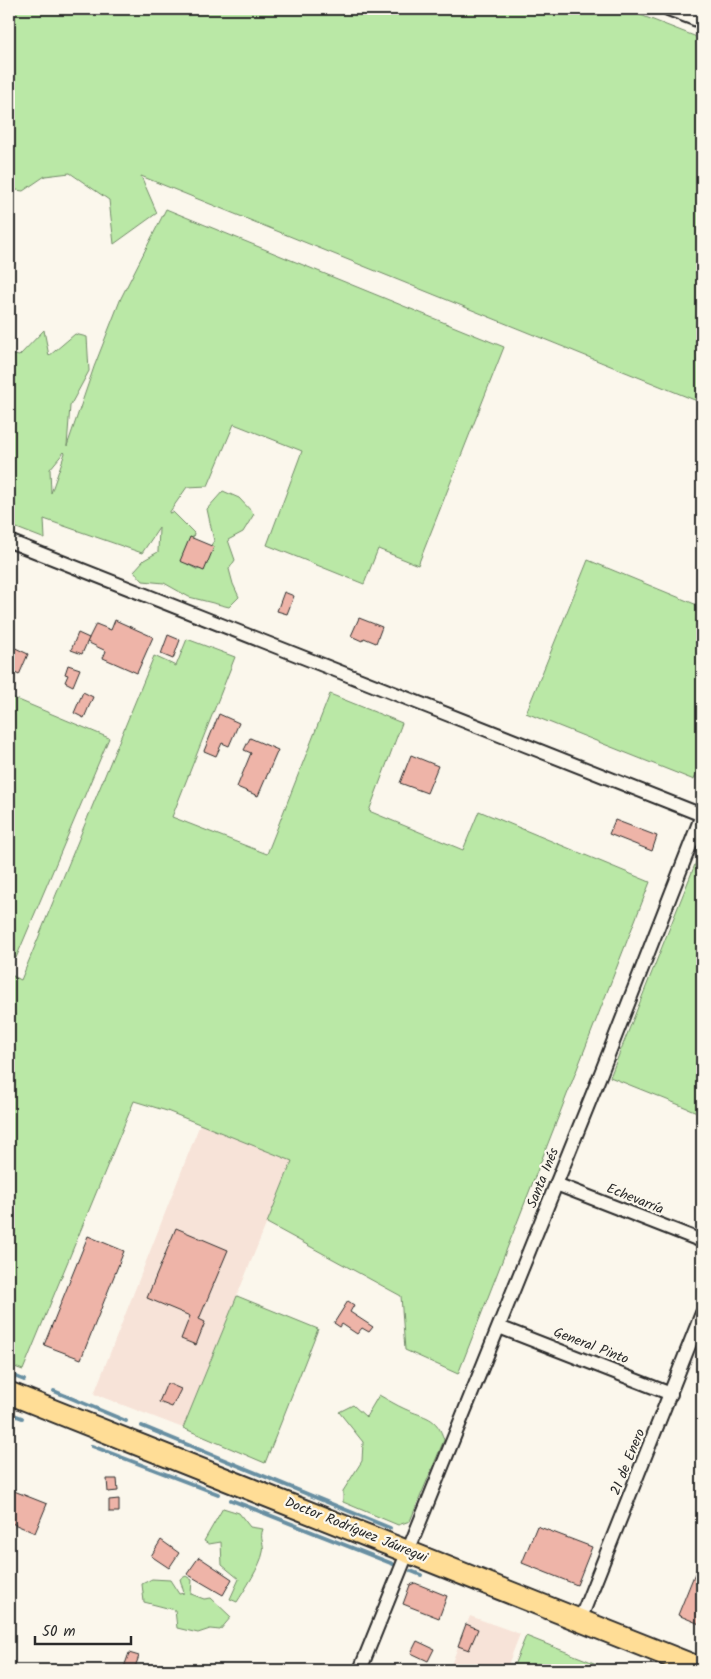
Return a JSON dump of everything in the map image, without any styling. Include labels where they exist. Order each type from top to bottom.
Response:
[{"type":"main road","name":"Doctor Rodríguez Jáuregui","points":[[9,1393],[702,1669]]},
{"type":"street","points":[[668,9],[702,22]]},
{"type":"street","points":[[9,541],[702,815]]},
{"type":"street","name":"Santa Inés","points":[[360,1670],[499,1327],[702,815]]},
{"type":"street","name":"Echevarría","points":[[556,1184],[702,1241]]},
{"type":"street","name":"21 de Enero","points":[[580,1620],[702,1313]]},
{"type":"street","name":"General Pinto","points":[[499,1327],[671,1394]]},
{"type":"shaded area","points":[[200,1124],[292,1161],[183,1428],[94,1394]]},
{"type":"shaded area","points":[[470,1616],[520,1634],[506,1670],[449,1670]]},
{"type":"green space","points":[[9,9],[625,9],[702,39],[702,403],[141,176],[157,213],[114,244],[109,200],[70,173],[45,176],[23,191],[9,189]]},
{"type":"green space","points":[[166,209],[504,347],[418,565],[378,549],[364,584],[267,545],[302,451],[234,424],[208,486],[187,487],[169,513],[173,512],[194,533],[187,564],[198,570],[214,541],[207,509],[223,491],[239,498],[254,514],[243,532],[228,540],[235,560],[229,569],[239,597],[229,607],[189,597],[164,583],[143,581],[134,571],[144,560],[158,552],[159,528],[142,553],[44,519],[45,539],[9,525],[9,354],[19,356],[44,330],[49,356],[75,334],[87,337],[89,371],[70,406],[67,446],[94,367],[121,298]],"holes":[[[65,453],[51,493],[50,469]]]},
{"type":"green space","points":[[11,324],[9,354],[9,325]]},
{"type":"green space","points":[[588,560],[702,607],[702,760],[694,780],[526,713]]},
{"type":"green space","points":[[187,639],[235,657],[172,817],[267,854],[330,694],[402,723],[369,811],[463,850],[479,811],[650,882],[458,1374],[405,1350],[401,1296],[267,1223],[292,1161],[167,1111],[134,1101],[23,1370],[9,1365],[9,974],[21,980],[154,656],[176,666]]},
{"type":"green space","points":[[9,696],[109,738],[16,958],[9,955]]},
{"type":"green space","points":[[702,847],[702,1114],[610,1077]]},
{"type":"green space","points":[[237,1296],[318,1329],[265,1463],[183,1428]]},
{"type":"green space","points":[[379,1395],[434,1422],[438,1426],[444,1440],[410,1521],[398,1525],[343,1502],[343,1491],[362,1461],[363,1442],[339,1412],[353,1405],[366,1417]]},
{"type":"green space","points":[[223,1508],[239,1513],[250,1527],[263,1529],[262,1557],[237,1602],[230,1599],[239,1579],[222,1565],[221,1542],[209,1544],[204,1541]]},
{"type":"green space","points":[[186,1576],[192,1580],[191,1594],[204,1599],[211,1598],[231,1617],[220,1630],[210,1629],[198,1633],[177,1628],[175,1610],[144,1602],[142,1584],[152,1579],[170,1580],[179,1594],[184,1593],[180,1579]]},
{"type":"green space","points":[[526,1636],[599,1665],[597,1670],[512,1670]]},
{"type":"building","points":[[190,537],[214,547],[204,571],[180,561]]},
{"type":"building","points":[[284,592],[294,596],[287,614],[277,611]]},
{"type":"building","points":[[359,618],[382,627],[376,643],[364,638],[362,641],[351,636]]},
{"type":"building","points":[[115,620],[153,637],[137,673],[103,658],[106,651],[87,642],[96,624],[111,630]]},
{"type":"building","points":[[78,633],[89,638],[82,654],[71,650]]},
{"type":"building","points":[[168,635],[180,640],[173,659],[161,654]]},
{"type":"building","points":[[9,645],[28,654],[19,675],[9,670]]},
{"type":"building","points":[[68,665],[80,669],[73,686],[65,682],[68,675],[65,674]]},
{"type":"building","points":[[83,692],[93,697],[84,718],[74,713]]},
{"type":"building","points":[[219,714],[239,723],[229,746],[222,743],[216,756],[204,751]]},
{"type":"building","points":[[250,738],[278,750],[258,796],[237,787],[251,753],[244,750]]},
{"type":"building","points":[[411,755],[438,766],[427,793],[400,783]]},
{"type":"building","points":[[615,820],[657,836],[652,851],[609,834]]},
{"type":"building","points":[[176,1228],[228,1250],[199,1319],[205,1322],[196,1345],[181,1339],[190,1316],[147,1298]]},
{"type":"building","points":[[88,1236],[124,1251],[81,1359],[44,1345]]},
{"type":"building","points":[[348,1301],[354,1305],[350,1312],[373,1327],[369,1332],[362,1328],[357,1334],[342,1324],[340,1327],[334,1323]]},
{"type":"building","points":[[167,1383],[181,1389],[172,1407],[159,1402]]},
{"type":"building","points":[[107,1479],[117,1479],[118,1491],[108,1492]]},
{"type":"building","points":[[9,1489],[47,1504],[35,1533],[9,1522]]},
{"type":"building","points":[[119,1499],[119,1512],[109,1512],[109,1500]]},
{"type":"building","points":[[537,1526],[592,1547],[577,1585],[522,1563]]},
{"type":"building","points":[[161,1540],[179,1553],[169,1568],[151,1556]]},
{"type":"building","points":[[199,1557],[232,1579],[223,1595],[187,1574]]},
{"type":"building","points":[[699,1563],[702,1565],[702,1625],[678,1615]]},
{"type":"building","points":[[415,1583],[447,1596],[439,1618],[403,1604],[410,1585]]},
{"type":"building","points":[[466,1624],[478,1629],[469,1650],[458,1646]]},
{"type":"building","points":[[417,1641],[434,1649],[428,1661],[411,1653]]},
{"type":"building","points":[[129,1653],[139,1656],[134,1670],[123,1670]]},
{"type":"waterway","points":[[9,1374],[24,1380]]},
{"type":"waterway","points":[[54,1391],[126,1421]]},
{"type":"waterway","points":[[9,1413],[22,1418]]},
{"type":"waterway","points":[[142,1426],[390,1528]]},
{"type":"waterway","points":[[92,1446],[218,1494]]},
{"type":"waterway","points":[[231,1500],[393,1564]]},
{"type":"waterway","points":[[411,1571],[421,1575]]}]
